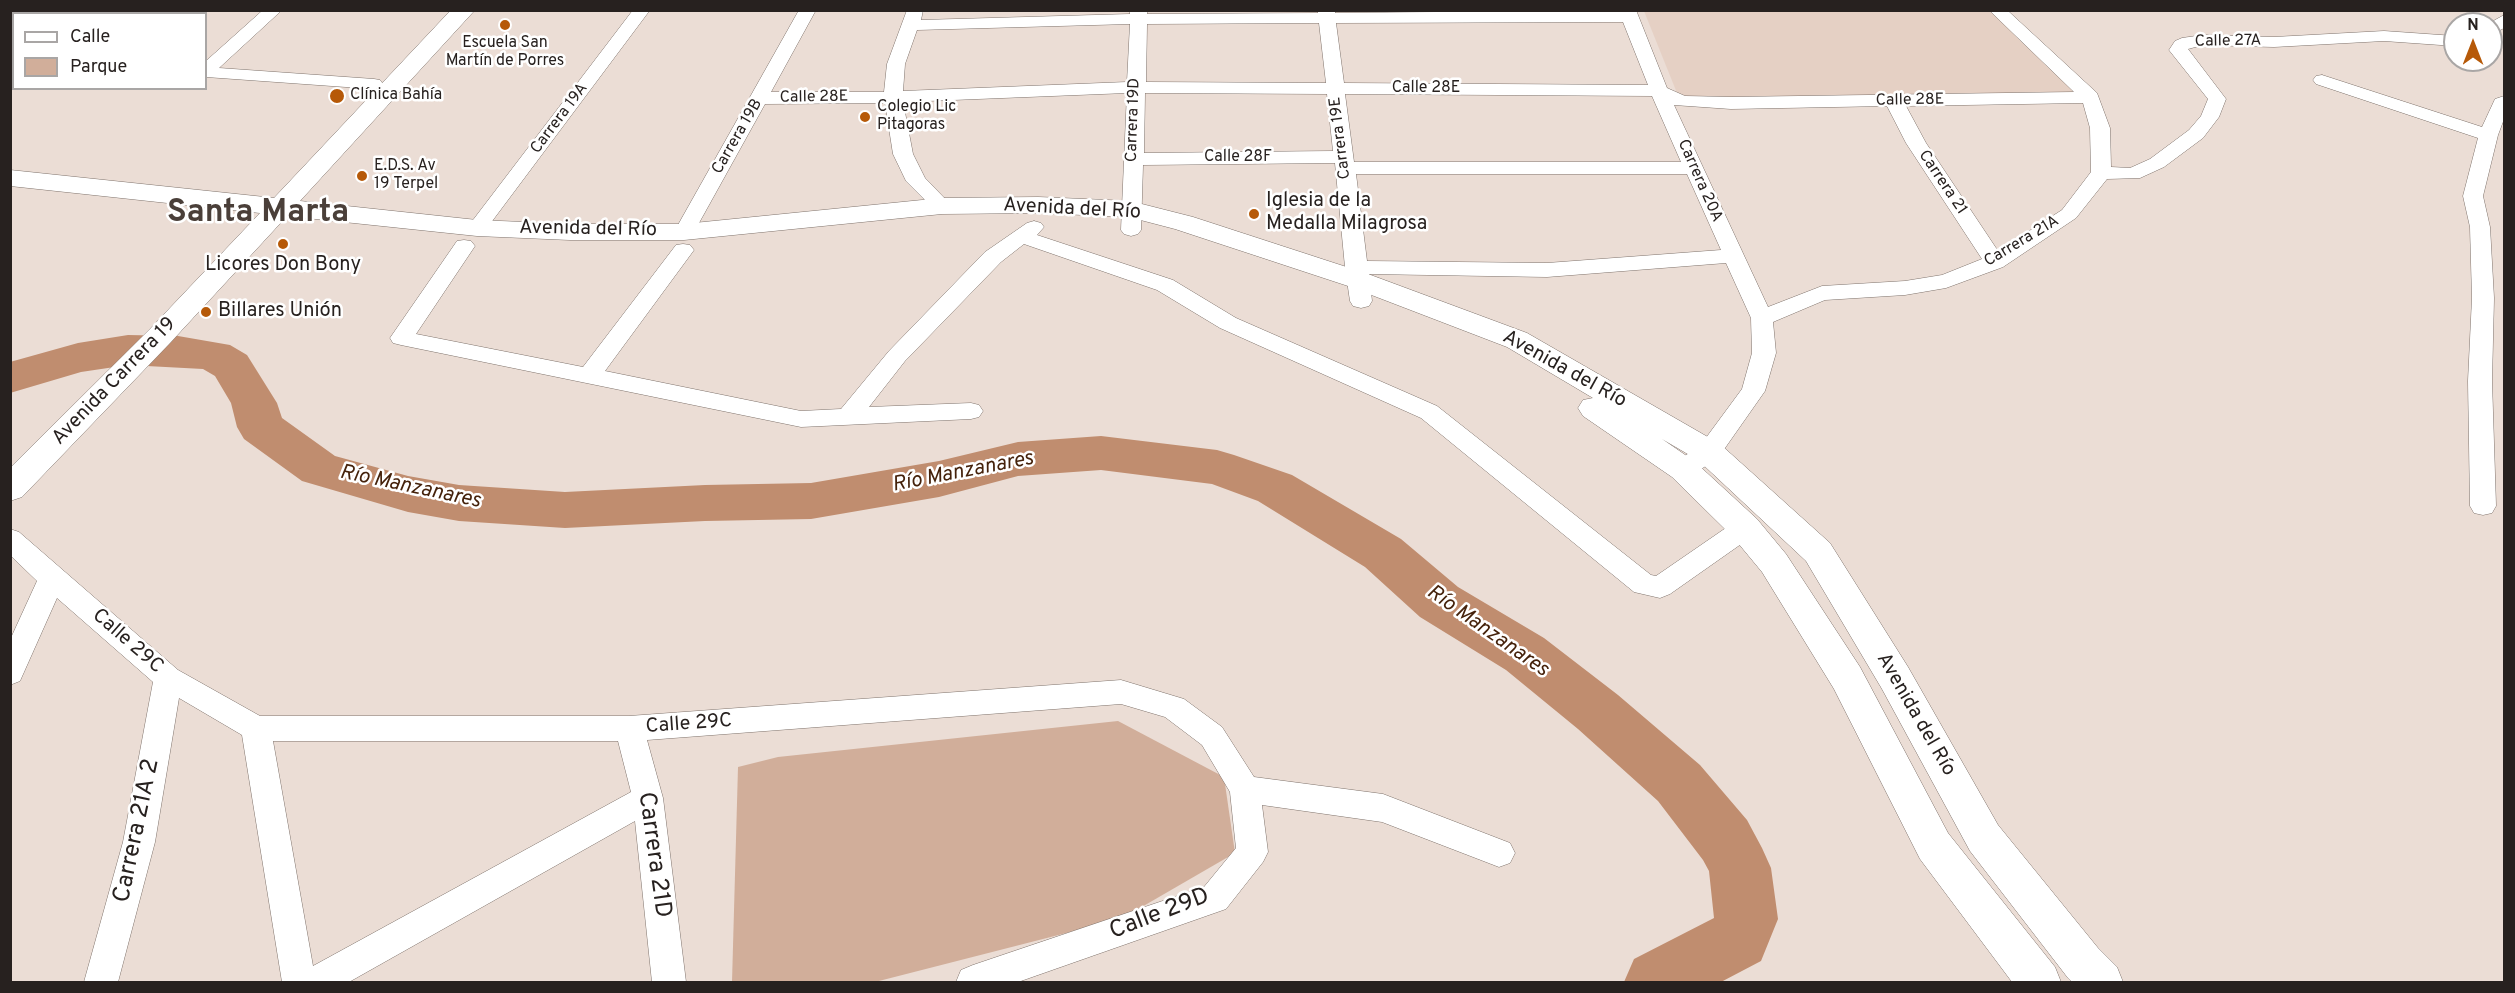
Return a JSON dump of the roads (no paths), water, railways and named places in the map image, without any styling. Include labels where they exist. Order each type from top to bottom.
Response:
[{"type":"main road","name":"Avenida Carrera 19","points":[[261,214],[442,10]]},
{"type":"main road","name":"Avenida Carrera 19","points":[[10,489],[21,456],[147,334],[261,214],[464,10]]},
{"type":"main road","name":"Avenida del Río","points":[[10,178],[261,214],[471,237],[570,232],[684,241],[936,224],[1030,230],[1131,219]]},
{"type":"main road","name":"Avenida del Río","points":[[10,199],[261,214]]},
{"type":"main road","name":"Avenida del Río","points":[[684,241],[942,206],[1038,205],[1131,219],[1184,223],[1517,340],[1696,461],[1818,552],[1895,678],[1984,838],[2083,963],[2102,982]]},
{"type":"main road","name":"Avenida del Río","points":[[1696,461],[1745,528],[1774,562],[1847,678],[1934,846],[2039,982]]},
{"type":"street","points":[[207,70],[274,10]]},
{"type":"street","name":"Carrera 19A","points":[[589,376],[401,338],[471,237],[642,10]]},
{"type":"street","name":"Carrera 19B","points":[[589,376],[684,241],[808,10]]},
{"type":"street","points":[[1997,10],[2090,97],[2100,128],[2101,173]]},
{"type":"street","name":"Carrera 19E","points":[[1327,14],[1358,283]]},
{"type":"street","points":[[942,206],[916,181],[903,154],[893,97],[896,64],[912,18],[1628,14]]},
{"type":"street","name":"Carrera 20A","points":[[1628,14],[1659,91],[1762,318],[1764,353],[1753,391],[1696,461]]},
{"type":"street","name":"Carrera 19D","points":[[1131,219],[1138,15]]},
{"type":"street","name":"Calle 27A","points":[[2101,173],[2133,174],[2157,163],[2196,134],[2210,117],[2217,99],[2178,50],[2181,45],[2188,42],[2203,40],[2284,41],[2384,36],[2443,40]]},
{"type":"street","points":[[207,71],[374,84]]},
{"type":"street","points":[[2322,80],[2488,135]]},
{"type":"street","name":"Calle 28E","points":[[760,98],[893,97],[1134,87],[1659,91],[1674,99],[1692,102],[1894,102],[2090,97]]},
{"type":"street","points":[[2483,506],[2480,381],[2483,298],[2480,227],[2473,196],[2488,135],[2505,101]]},
{"type":"street","name":"Carrera 21","points":[[1894,102],[1916,143],[1995,262]]},
{"type":"street","name":"Calle 28F","points":[[1132,159],[1693,168]]},
{"type":"street","name":"Carrera 21A","points":[[1762,318],[1822,294],[1905,288],[1946,281],[1995,262],[2069,214],[2101,173]]},
{"type":"street","points":[[848,417],[897,356],[993,257],[1030,230],[1165,285],[1228,323],[1430,412],[1644,585],[1660,587],[1745,528]]},
{"type":"street","points":[[1358,283],[1732,256]]},
{"type":"street","points":[[589,376],[801,419],[971,411]]},
{"type":"street","name":"Calle 29C","points":[[10,539],[168,678],[256,728],[629,729],[1121,692]]},
{"type":"street","points":[[10,673],[52,578]]},
{"type":"street","name":"Carrera 21A 2","points":[[101,982],[139,842],[168,678]]},
{"type":"street","name":"Calle 29D","points":[[973,982],[1215,898],[1252,852],[1245,789],[1212,736],[1174,708],[1121,692]]},
{"type":"street","points":[[256,728],[299,982]]},
{"type":"street","name":"Carrera 21D","points":[[629,729],[648,798],[669,982]]},
{"type":"street","points":[[1245,789],[1383,808],[1498,853]]},
{"type":"street","points":[[317,982],[648,798]]},
{"type":"waterway","name":"Río Manzanares","points":[[10,378],[78,358],[128,350],[178,351],[214,355],[231,366],[254,403],[261,427],[319,469],[408,494],[459,503],[565,510],[705,503],[811,501],[939,479],[1018,459],[1101,453],[1217,467],[1275,488],[1383,553],[1439,602],[1525,654],[1598,712],[1679,783],[1725,840],[1740,868],[1746,919],[1738,939],[1657,982]]},
{"type":"place","name":"Escuela San Martín de Porres","points":[[505,25]]},
{"type":"place","name":"Clínica Bahía","points":[[337,96]]},
{"type":"place","name":"Colegio Lic Pitagoras","points":[[865,117]]},
{"type":"place","name":"E.D.S. Av 19 Terpel","points":[[362,176]]},
{"type":"place","name":"Iglesia de la Medalla Milagrosa","points":[[1254,214]]},
{"type":"place","name":"Licores Don Bony","points":[[283,244]]},
{"type":"place","name":"Billares Unión","points":[[206,312]]},
{"type":"district","name":"Santa Marta","points":[[258,215]]}]
